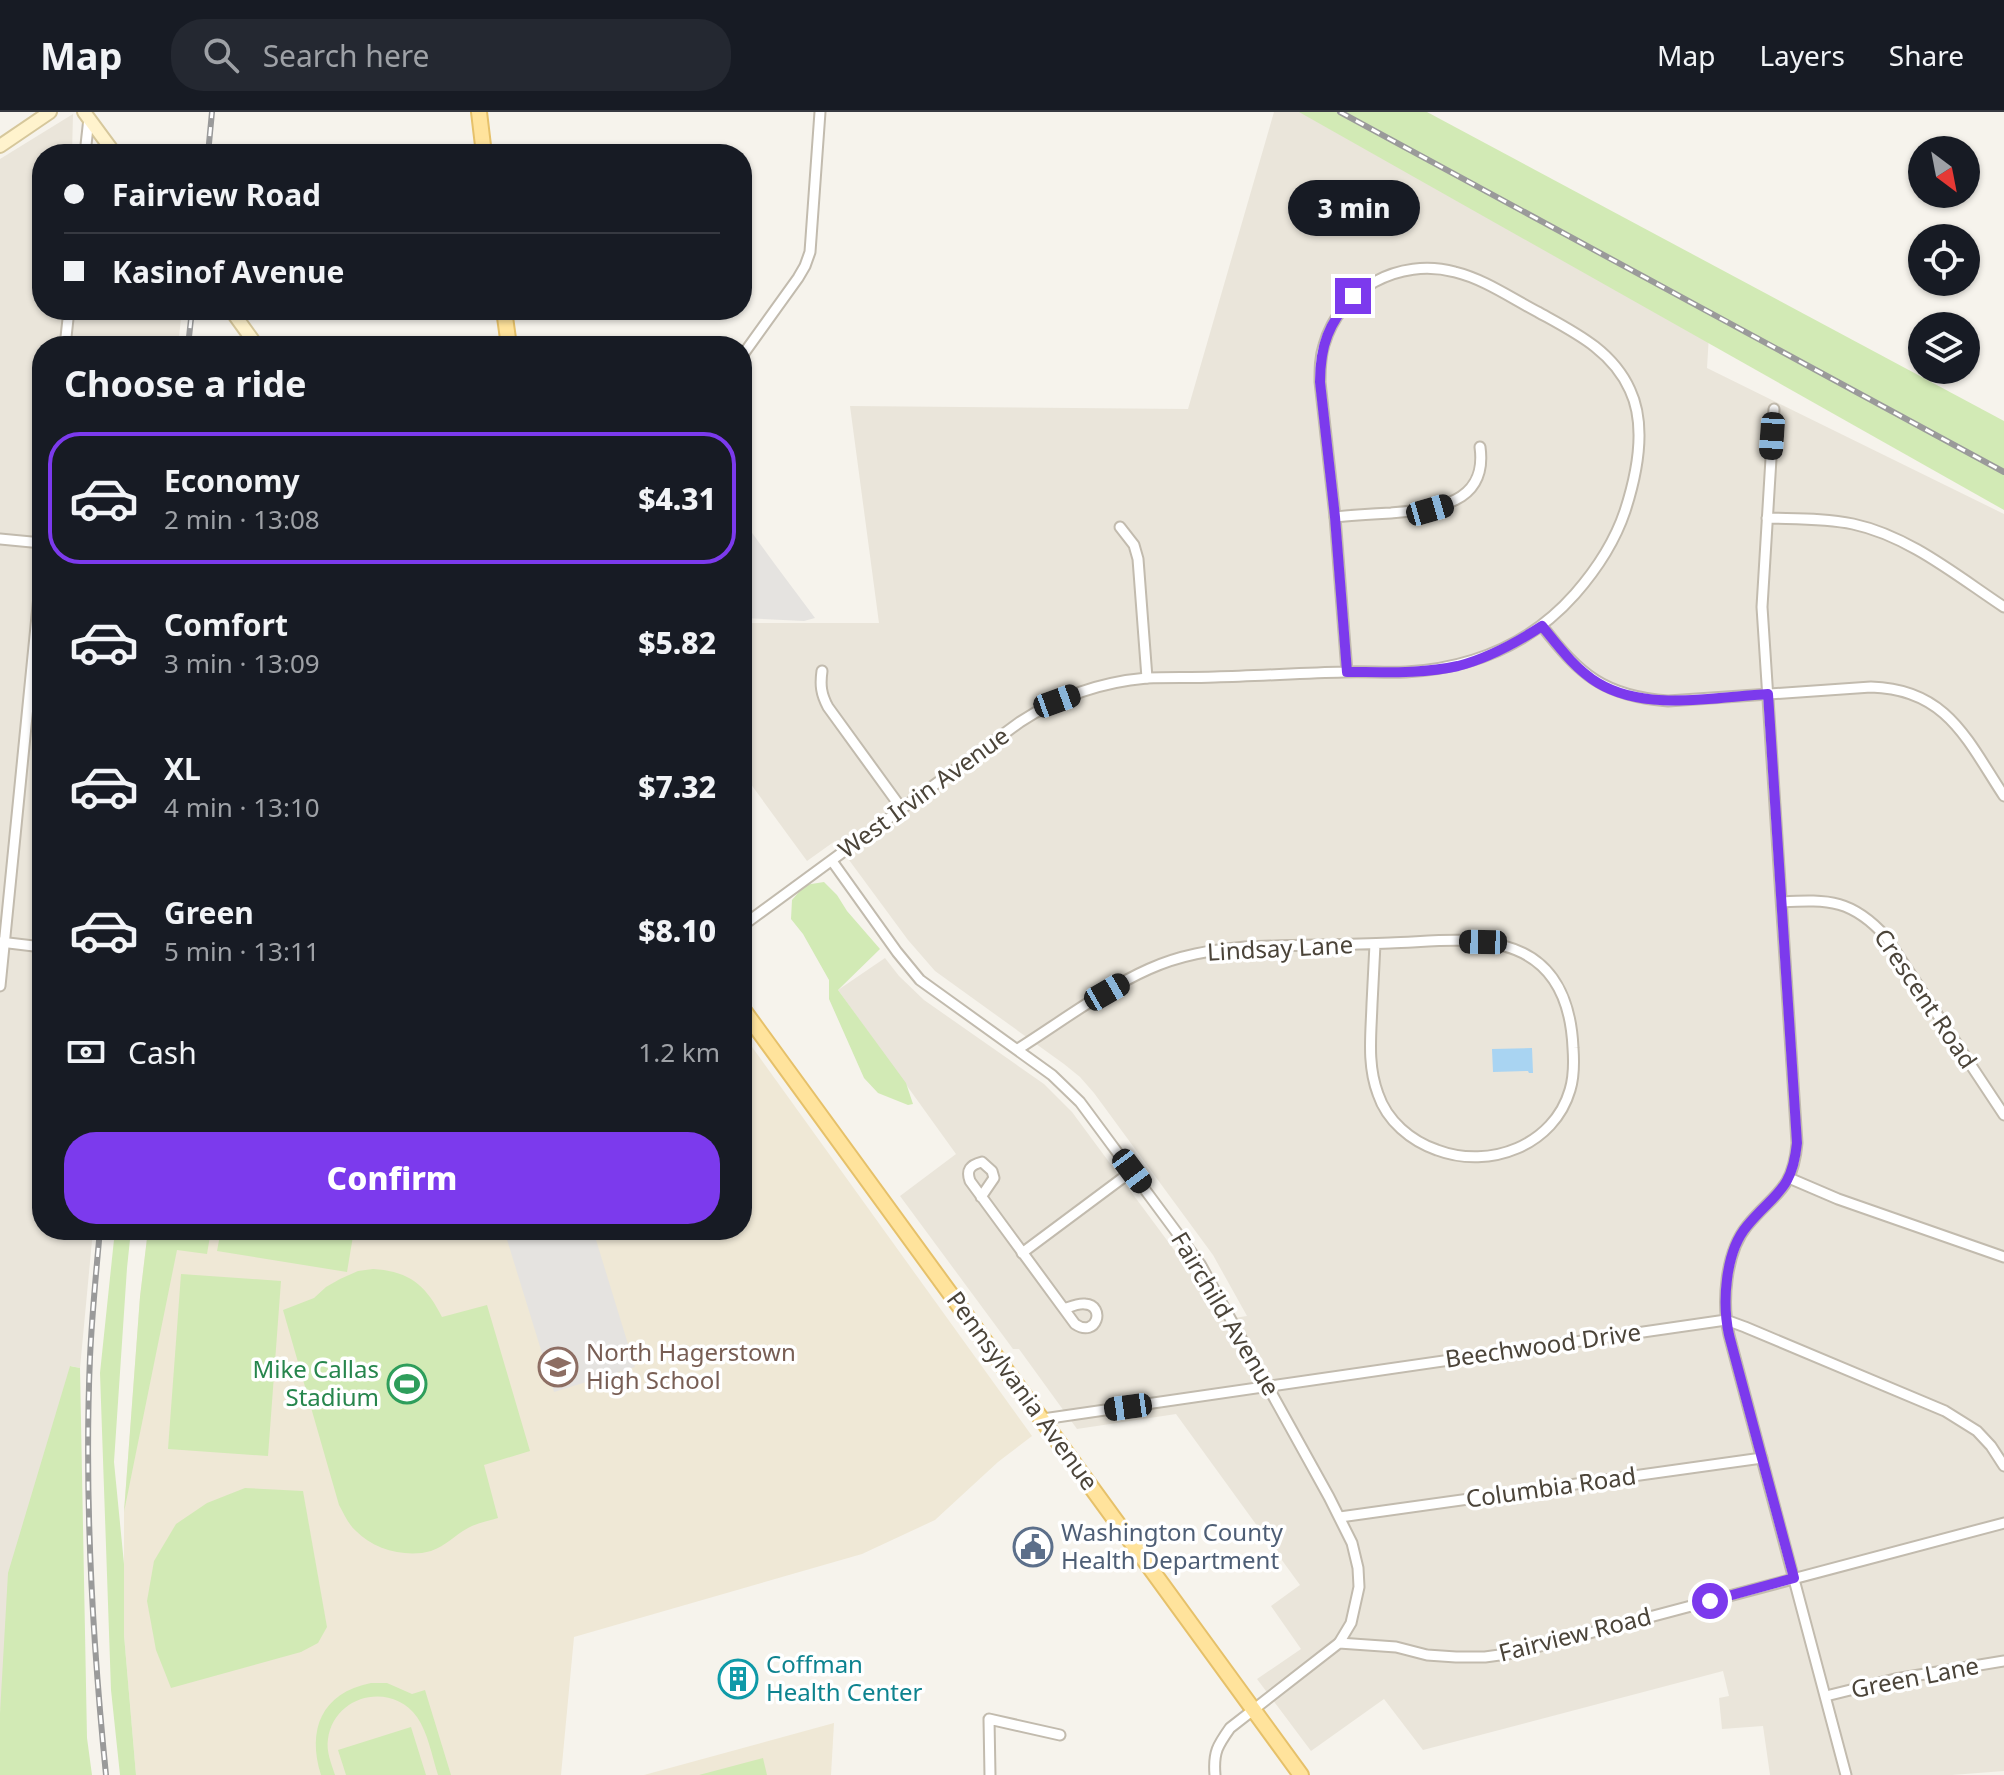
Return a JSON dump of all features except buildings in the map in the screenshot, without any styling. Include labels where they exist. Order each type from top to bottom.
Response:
[{"type":"main road","points":[[0,146],[50,112]]},
{"type":"main road","points":[[479,112],[483,144]]},
{"type":"main road","points":[[86,115],[108,144]]},
{"type":"main road","name":"Pennsylvania Avenue","points":[[752,1022],[1301,1775]]},
{"type":"street","points":[[752,342],[798,278],[810,252],[820,112]]},
{"type":"street","points":[[85,144],[86,115]]},
{"type":"street","name":"West Irvin Avenue","points":[[752,919],[1037,711],[1082,691],[1147,678],[1404,672],[1457,666],[1497,652],[1542,626],[1563,608],[1585,583],[1614,538],[1625,511],[1639,449],[1637,409],[1631,390],[1607,356],[1571,330],[1477,279],[1454,271],[1414,268],[1369,284],[1339,312],[1323,347],[1320,382],[1335,517],[1347,672]]},
{"type":"street","points":[[1774,409],[1762,607],[1797,1143],[1789,1178],[1777,1197],[1746,1227],[1736,1244],[1727,1290],[1726,1320],[1846,1775]]},
{"type":"street","points":[[1335,517],[1430,510],[1448,504],[1473,486],[1480,473],[1480,447]]},
{"type":"street","points":[[1767,518],[1838,522],[1877,531],[1927,556],[2004,607]]},
{"type":"street","points":[[1120,527],[1134,545],[1138,559],[1147,678]]},
{"type":"street","points":[[0,539],[32,542]]},
{"type":"street","points":[[1542,626],[1581,671],[1600,684],[1646,699],[1668,701],[1871,687],[1892,687],[1912,693],[1931,702],[1948,716],[2004,796]]},
{"type":"street","points":[[0,986],[32,660]]},
{"type":"street","points":[[822,671],[820,685],[828,707],[902,809]]},
{"type":"street","name":"Fairchild Avenue","points":[[832,861],[920,980],[1018,1049],[1080,1102],[1200,1264],[1352,1543],[1359,1587],[1351,1623],[1339,1643]]},
{"type":"street","name":"Crescent Road","points":[[1782,902],[1833,902],[1871,920],[1886,937],[2004,1115]]},
{"type":"street","name":"Lindsay Lane","points":[[1018,1049],[1147,969],[1187,955],[1245,947],[1375,944],[1483,942],[1505,946],[1535,960],[1553,979],[1569,1011],[1574,1063],[1572,1087],[1561,1111],[1537,1137],[1511,1152],[1495,1156],[1465,1156],[1424,1145],[1393,1121],[1378,1096],[1370,1060],[1375,944]]},
{"type":"street","points":[[2,943],[32,946]]},
{"type":"street","points":[[1022,1253],[1132,1171]]},
{"type":"street","points":[[1789,1178],[1838,1199],[2004,1257]]},
{"type":"street","points":[[981,1197],[1064,1309]]},
{"type":"street","points":[[1726,1320],[1945,1411],[1977,1431],[2004,1466]]},
{"type":"street","name":"Beechwood Drive","points":[[1043,1419],[1726,1320]]},
{"type":"street","name":"Columbia Road","points":[[1340,1517],[1762,1458]]},
{"type":"street","name":"Fairview Road","points":[[1339,1643],[1396,1647],[1427,1655],[1456,1657],[1514,1653],[2004,1523]]},
{"type":"street","points":[[1215,1775],[1217,1746],[1230,1728],[1339,1643]]},
{"type":"street","name":"Green Lane","points":[[1826,1696],[1895,1679],[2004,1661]]},
{"type":"street","points":[[990,1775],[989,1719],[1060,1735]]},
{"type":"shaded area","points":[[1274,112],[1304,112],[1709,335],[1707,368],[2004,514],[2004,1771],[1952,1775],[1770,1775],[1763,1726],[1722,1729],[1719,1698],[1729,1696],[1723,1671],[1423,1750],[1384,1699],[1311,1751],[1257,1679],[1301,1649],[1271,1606],[1300,1585],[1176,1414],[1077,1429],[1019,1349],[1013,1349],[900,1196],[956,1154],[838,990],[885,958],[924,1000],[1044,1084],[1072,1112],[1189,1270],[1216,1321],[1247,1316],[1213,1255],[1080,1077],[935,971],[908,940],[835,841],[807,861],[752,786],[752,623],[879,623],[850,406],[1188,409]]},
{"type":"shaded area","points":[[73,114],[72,144],[32,144],[32,320],[181,320],[179,336],[32,336],[32,1240],[92,1240],[80,1368],[71,1366],[0,1713],[0,159]]},
{"type":"shaded area","points":[[752,533],[815,618],[804,621],[752,618]]},
{"type":"shaded area","name":"North Hagerstown High School","points":[[752,1047],[1032,1436],[998,1462],[935,1520],[862,1554],[574,1637],[561,1775],[136,1775],[124,1635],[124,1512],[147,1240],[752,1240]]},
{"type":"shaded area","points":[[507,1240],[596,1240],[635,1367],[554,1392]]},
{"type":"shaded area","points":[[834,1723],[831,1775],[644,1775]]},
{"type":"green space","points":[[1299,112],[1427,112],[1908,370],[1908,384],[1935,384],[2004,421],[2004,510]]},
{"type":"green space","points":[[824,882],[880,949],[838,990],[906,1083],[913,1104],[908,1105],[878,1093],[864,1078],[829,999],[829,980],[791,919],[792,900],[805,885]]},
{"type":"green space","points":[[114,1240],[130,1240],[114,1462],[124,1564],[124,1635],[136,1775],[120,1775],[111,1690],[100,1373]]},
{"type":"green space","points":[[147,1240],[209,1240],[207,1254],[177,1250],[124,1512]]},
{"type":"green space","points":[[219,1240],[352,1240],[347,1272],[217,1251]]},
{"type":"green space","name":"Mike Callas Stadium","points":[[373,1269],[397,1273],[415,1282],[430,1296],[442,1317],[487,1305],[530,1451],[484,1465],[498,1518],[472,1526],[441,1546],[422,1553],[401,1553],[381,1548],[363,1538],[346,1519],[339,1505],[283,1310],[314,1298],[340,1279],[358,1271]]},
{"type":"green space","points":[[181,1274],[281,1281],[268,1456],[168,1449]]},
{"type":"green space","points":[[70,1366],[80,1368],[87,1738],[92,1775],[0,1775],[0,1713],[8,1573]]},
{"type":"green space","points":[[245,1488],[303,1491],[327,1627],[318,1643],[301,1652],[171,1688],[156,1650],[147,1601],[154,1561],[176,1524],[207,1503]]},
{"type":"green space","points":[[371,1683],[387,1683],[412,1694],[425,1690],[451,1775],[438,1775],[427,1737],[417,1717],[393,1699],[379,1697],[352,1703],[332,1724],[328,1744],[335,1775],[321,1775],[316,1743],[322,1716],[340,1695]]},
{"type":"green space","points":[[411,1727],[426,1775],[346,1775],[338,1750]]},
{"type":"green space","points":[[763,1758],[767,1775],[699,1775]]},
{"type":"water","points":[[1532,1048],[1533,1073],[1493,1072],[1492,1049]]},
{"type":"railway","points":[[209,144],[212,112]]},
{"type":"railway","points":[[1340,112],[2004,472]]},
{"type":"railway","points":[[189,336],[191,320]]},
{"type":"railway","points":[[99,1240],[90,1357],[88,1462],[93,1619],[106,1775]]},
{"type":"place","name":"North Hagerstown High School","points":[[558,1367]]},
{"type":"place","name":"Mike Callas Stadium","points":[[407,1384]]},
{"type":"place","name":"Washington County Health Department","points":[[1033,1547]]},
{"type":"place","name":"Coffman Health Center","points":[[738,1679]]},
{"type":"route","points":[[1353,296],[1329,329],[1320,363],[1347,672],[1404,672],[1457,666],[1497,652],[1542,626],[1581,671],[1600,684],[1623,693],[1668,701],[1768,694],[1797,1143],[1789,1178],[1777,1197],[1746,1227],[1736,1244],[1725,1304],[1729,1335],[1794,1578],[1710,1601]]}]
